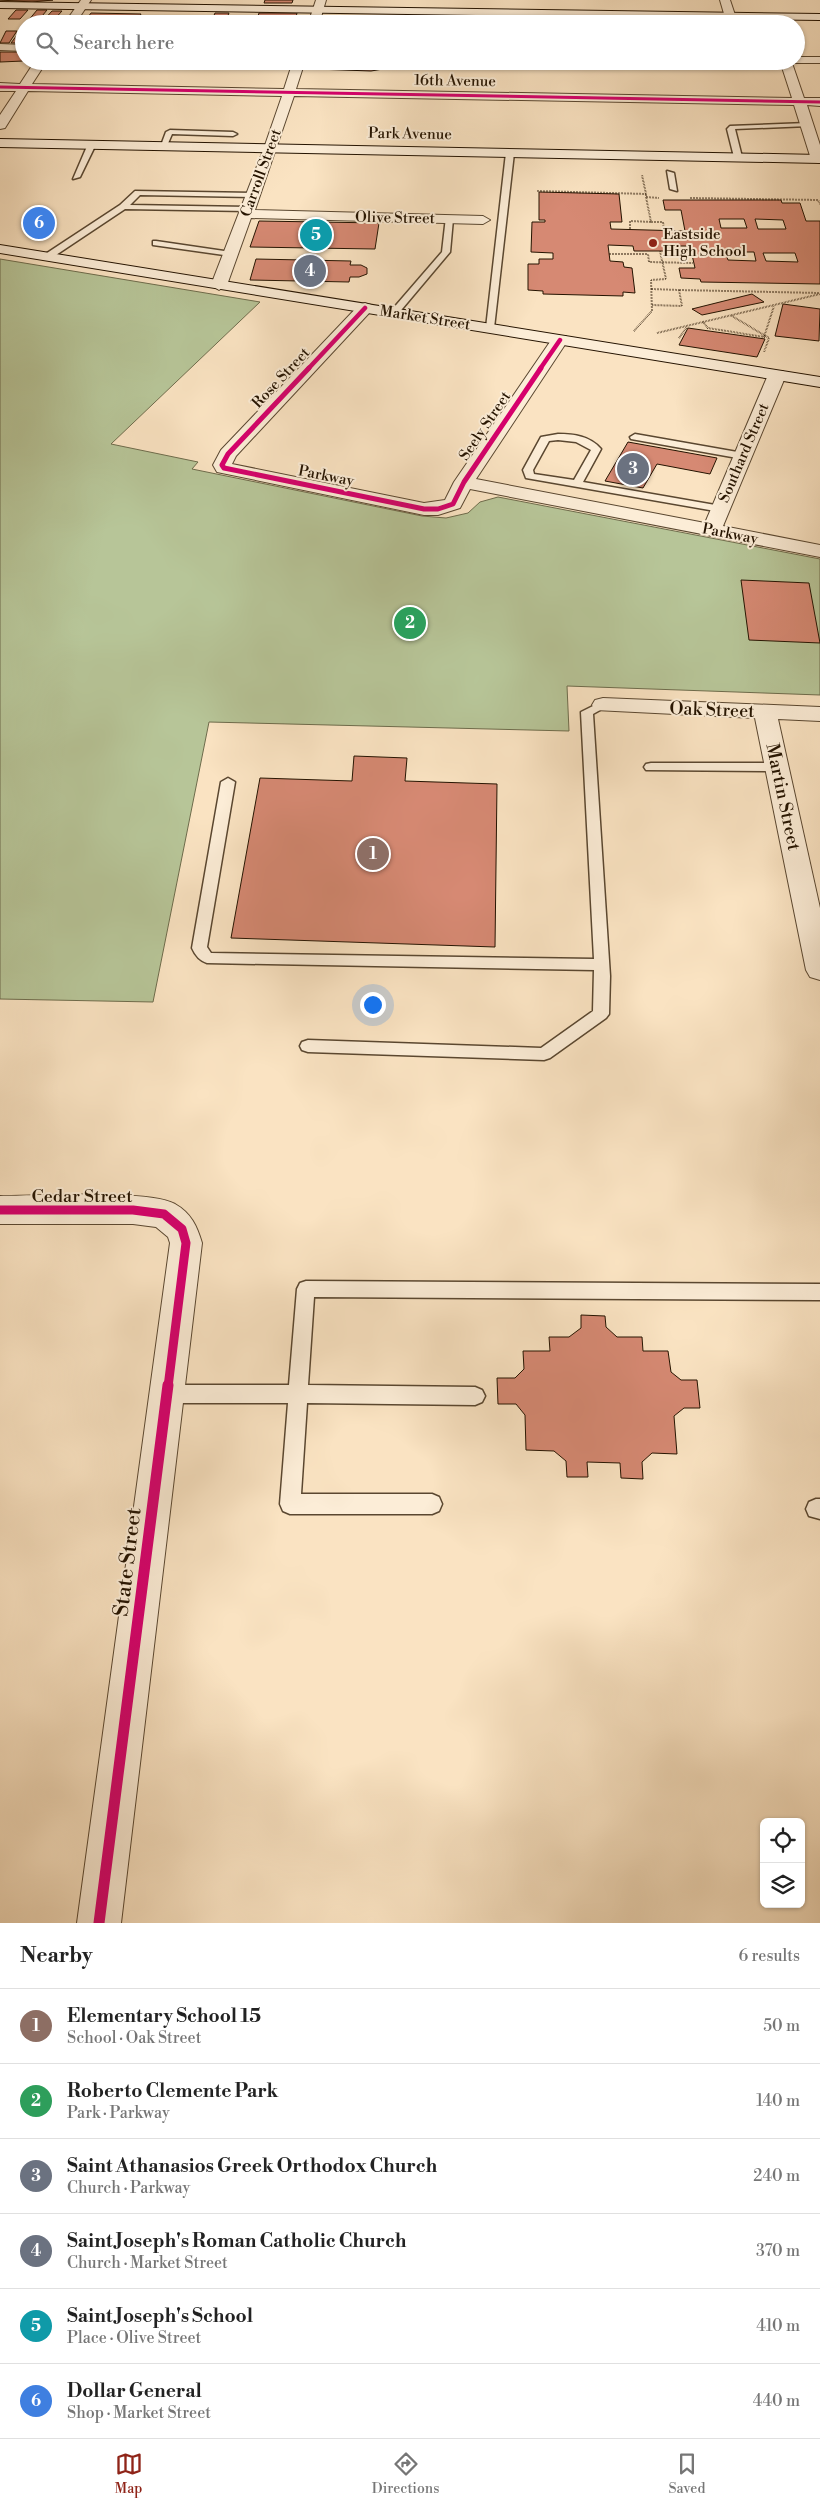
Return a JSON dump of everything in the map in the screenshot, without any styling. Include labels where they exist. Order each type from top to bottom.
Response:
[{"type":"street","points":[[725,0],[730,15]]},
{"type":"street","points":[[0,6],[84,3],[320,5],[595,15]]},
{"type":"street","points":[[75,15],[84,3]]},
{"type":"street","points":[[805,18],[820,17]]},
{"type":"street","points":[[0,47],[15,48]]},
{"type":"street","points":[[805,60],[820,60]]},
{"type":"street","points":[[0,125],[35,70]]},
{"type":"street","name":"Carroll Street","points":[[220,284],[271,148],[296,70]]},
{"type":"street","points":[[789,70],[819,159]]},
{"type":"street","name":"16th Avenue","points":[[0,87],[820,102]]},
{"type":"street","name":"Park Avenue","points":[[0,143],[819,159]]},
{"type":"street","name":"Olive Street","points":[[247,211],[483,220]]},
{"type":"street","name":"Market Street","points":[[0,249],[820,382]]},
{"type":"street","name":"Rose Street","points":[[224,468],[222,465],[228,454],[365,308]]},
{"type":"street","name":"Seely Street","points":[[424,509],[438,509],[453,504],[464,482],[560,340]]},
{"type":"street","name":"Southard Street","points":[[712,530],[777,375]]},
{"type":"street","name":"Parkway","points":[[224,468],[424,509]]},
{"type":"street","name":"Parkway","points":[[464,482],[820,551]]},
{"type":"street","name":"Oak Street","points":[[603,706],[820,714]]},
{"type":"street","name":"Martin Street","points":[[765,712],[820,970]]},
{"type":"street","name":"Cedar Street","points":[[0,1210],[133,1210],[164,1214]]},
{"type":"street","name":"State Street","points":[[99,1923],[186,1243],[182,1229],[164,1214]]},
{"type":"lane","points":[[738,157],[731,129],[737,125],[807,125]]},
{"type":"lane","points":[[163,146],[170,132],[234,134]]},
{"type":"lane","points":[[76,177],[92,144]]},
{"type":"lane","points":[[490,328],[510,153]]},
{"type":"lane","points":[[670,173],[674,189]]},
{"type":"lane","points":[[47,257],[123,207],[138,193],[253,195]]},
{"type":"lane","points":[[123,207],[247,211]]},
{"type":"lane","points":[[394,313],[446,252],[449,219]]},
{"type":"lane","points":[[156,243],[231,254]]},
{"type":"lane","points":[[635,436],[743,456]]},
{"type":"lane","points":[[578,484],[596,449],[589,442],[565,437],[545,439],[528,470],[530,476],[721,509]]},
{"type":"lane","points":[[308,1046],[544,1054],[601,1014],[601,965],[587,712],[603,706]]},
{"type":"lane","points":[[651,767],[776,767]]},
{"type":"lane","points":[[228,782],[199,948],[207,958],[601,965]]},
{"type":"lane","points":[[432,1504],[290,1504],[306,1289],[820,1292]]},
{"type":"lane","points":[[167,1394],[475,1396]]},
{"type":"path","points":[[641,169],[650,222]]},
{"type":"path","points":[[537,191],[646,194]]},
{"type":"path","points":[[646,198],[665,198]]},
{"type":"path","points":[[684,198],[818,200],[820,204]]},
{"type":"path","points":[[630,229],[630,221],[663,222],[664,230]]},
{"type":"path","points":[[633,332],[652,311],[651,280],[666,279],[660,251]]},
{"type":"path","points":[[609,254],[648,254],[649,262],[693,263]]},
{"type":"path","points":[[651,289],[820,294]]},
{"type":"path","points":[[652,305],[682,306],[679,290]]},
{"type":"path","points":[[652,334],[820,294]]},
{"type":"path","points":[[703,322],[708,328],[764,337],[774,305]]},
{"type":"path","points":[[732,316],[769,338],[763,354]]},
{"type":"path","points":[[676,343],[687,326]]},
{"type":"green space","points":[[0,259],[260,302],[111,444],[198,462],[192,469],[422,516],[446,518],[468,513],[480,502],[498,497],[820,559],[820,695],[567,686],[569,731],[209,722],[153,1002],[0,999]]},
{"type":"building","points":[[0,0],[53,0],[32,2]]},
{"type":"building","points":[[265,0],[293,0],[292,3],[264,3]]},
{"type":"building","points":[[16,10],[28,10],[24,15],[15,15],[15,19],[8,19]]},
{"type":"building","points":[[37,10],[47,10],[43,15],[33,15]]},
{"type":"building","points":[[52,11],[62,11],[58,15],[48,15]]},
{"type":"building","points":[[91,13],[141,14],[140,15],[90,15]]},
{"type":"building","points":[[215,13],[229,13],[228,15],[214,15]]},
{"type":"building","points":[[259,13],[297,13],[296,15],[258,15]]},
{"type":"building","points":[[6,31],[15,31],[9,43],[0,43]]},
{"type":"building","points":[[0,52],[15,52],[15,61],[0,62]]},
{"type":"building","points":[[343,70],[377,70],[371,71]]},
{"type":"building","points":[[539,192],[619,194],[622,222],[610,222],[611,229],[685,231],[681,210],[665,210],[663,200],[781,200],[782,203],[800,203],[806,221],[820,221],[820,284],[701,282],[700,279],[681,278],[679,268],[695,268],[690,246],[669,246],[670,251],[634,251],[633,246],[608,245],[610,261],[623,262],[624,267],[632,268],[635,293],[623,292],[623,296],[543,294],[543,291],[528,290],[528,264],[539,264],[539,259],[553,259],[553,253],[531,252],[532,222],[545,222],[545,220],[539,220]],"holes":[[[719,219],[744,219],[747,228],[721,228]],[[755,219],[783,220],[786,229],[758,229]],[[725,252],[754,252],[756,261],[728,260]],[[763,253],[795,253],[798,262],[766,261]]]},
{"type":"building","points":[[259,221],[379,223],[375,249],[250,247]]},
{"type":"building","points":[[256,259],[351,261],[350,265],[361,265],[367,268],[367,274],[359,277],[350,277],[349,282],[250,280]]},
{"type":"building","points":[[752,294],[764,302],[702,315],[692,309]]},
{"type":"building","points":[[783,304],[820,309],[819,341],[775,336]]},
{"type":"building","points":[[688,328],[765,339],[757,357],[679,345]]},
{"type":"building","points":[[628,442],[717,458],[710,474],[657,464],[643,488],[605,481]]},
{"type":"building","points":[[741,580],[809,583],[820,643],[749,640]]},
{"type":"building","points":[[354,756],[407,758],[405,781],[497,784],[495,947],[231,938],[260,778],[352,781]]},
{"type":"building","points":[[581,1315],[605,1316],[606,1327],[617,1337],[642,1337],[643,1351],[668,1351],[671,1372],[681,1380],[697,1380],[700,1408],[684,1408],[674,1416],[677,1454],[652,1453],[642,1462],[643,1479],[621,1478],[620,1463],[587,1462],[588,1477],[567,1477],[566,1461],[554,1451],[526,1450],[525,1415],[516,1404],[498,1404],[497,1378],[515,1378],[524,1369],[523,1351],[550,1351],[549,1337],[569,1337],[581,1328]]},
{"type":"cycle path","points":[[0,87],[820,102]]},
{"type":"cycle path","points":[[365,308],[228,454],[222,465],[224,468],[424,509],[438,509],[453,504],[464,482],[560,340]]},
{"type":"cycle path","points":[[0,1210],[133,1210],[164,1214],[182,1229],[186,1243],[99,1923]]},
{"type":"place","name":"Dollar General","points":[[39,223]]},
{"type":"place","name":"Saint Joseph's School","points":[[316,235]]},
{"type":"place","name":"Eastside High School","points":[[653,243]]},
{"type":"place","name":"Saint Joseph's Roman Catholic Church","points":[[310,271]]},
{"type":"place","name":"Saint Athanasios Greek Orthodox Church","points":[[633,469]]},
{"type":"place","name":"Roberto Clemente Park","points":[[410,623]]},
{"type":"place","name":"Elementary School 15","points":[[373,854]]}]
